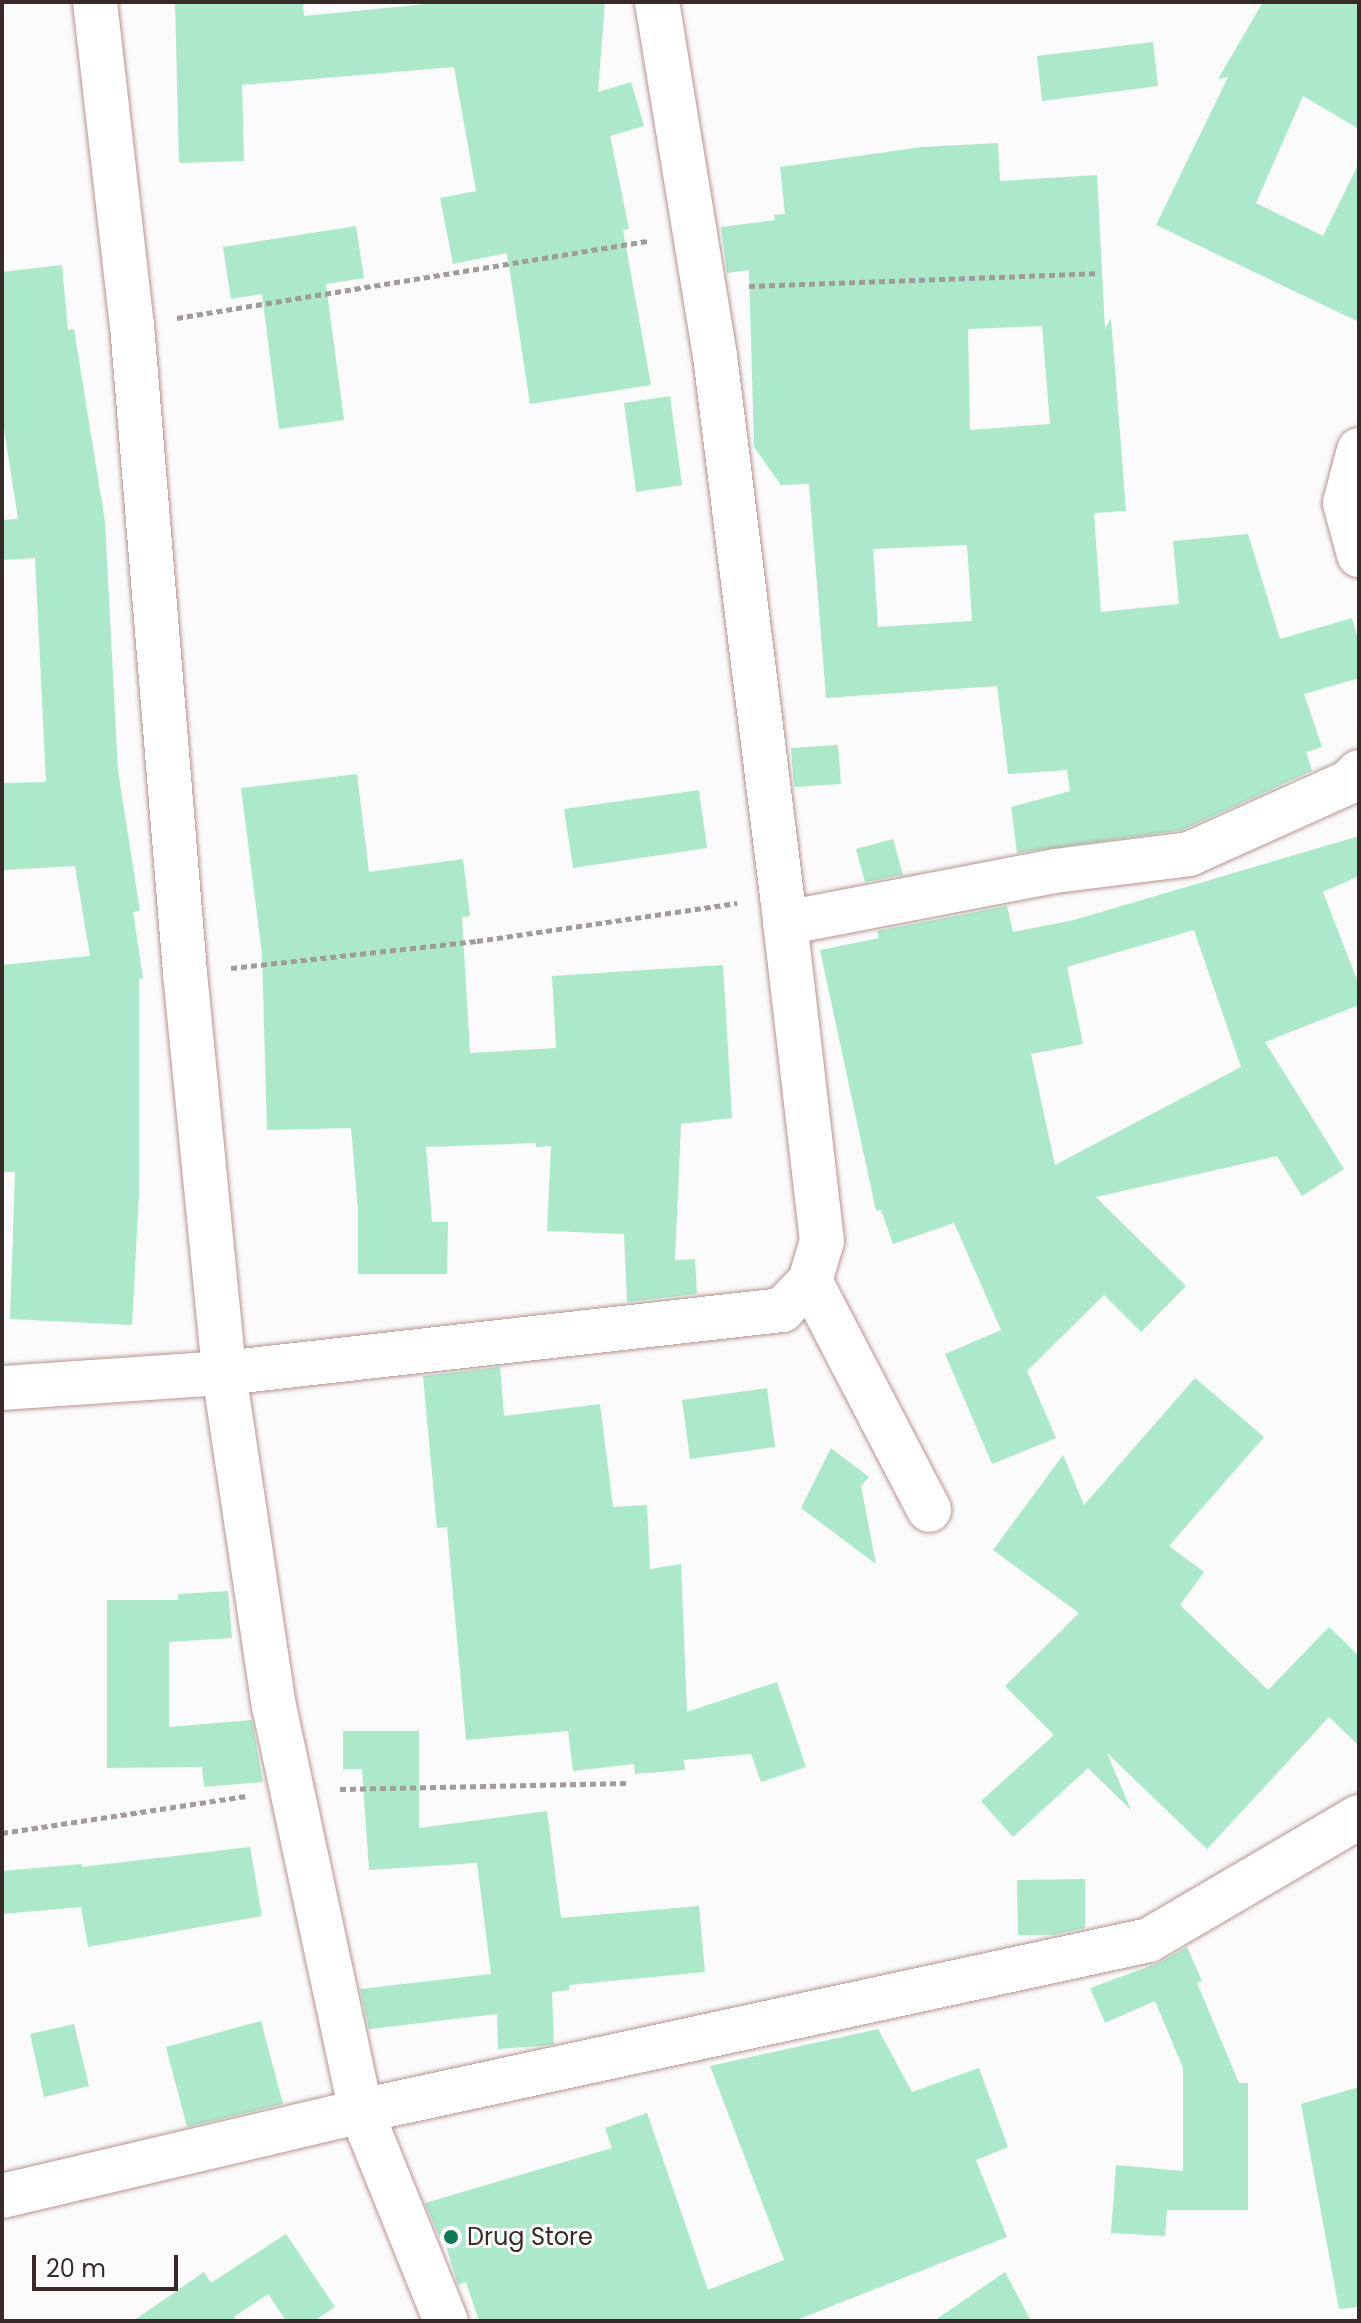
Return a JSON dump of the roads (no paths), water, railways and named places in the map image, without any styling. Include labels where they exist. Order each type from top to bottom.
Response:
[{"type":"street","points":[[95,2],[132,325],[185,973],[224,1373],[274,1706],[361,2111],[446,2321]]},
{"type":"street","points":[[2,1388],[224,1373],[782,1310],[810,1281],[822,1241],[783,910],[715,356],[657,2]]},
{"type":"street","points":[[1359,450],[1345,503],[1359,555]]},
{"type":"street","points":[[783,910],[1189,854],[1349,782],[1359,772]]},
{"type":"street","points":[[810,1281],[929,1510]]},
{"type":"street","points":[[2,2196],[361,2111],[1149,1940],[1359,1817]]},
{"type":"place","name":"Drug Store","points":[[451,2237]]}]
